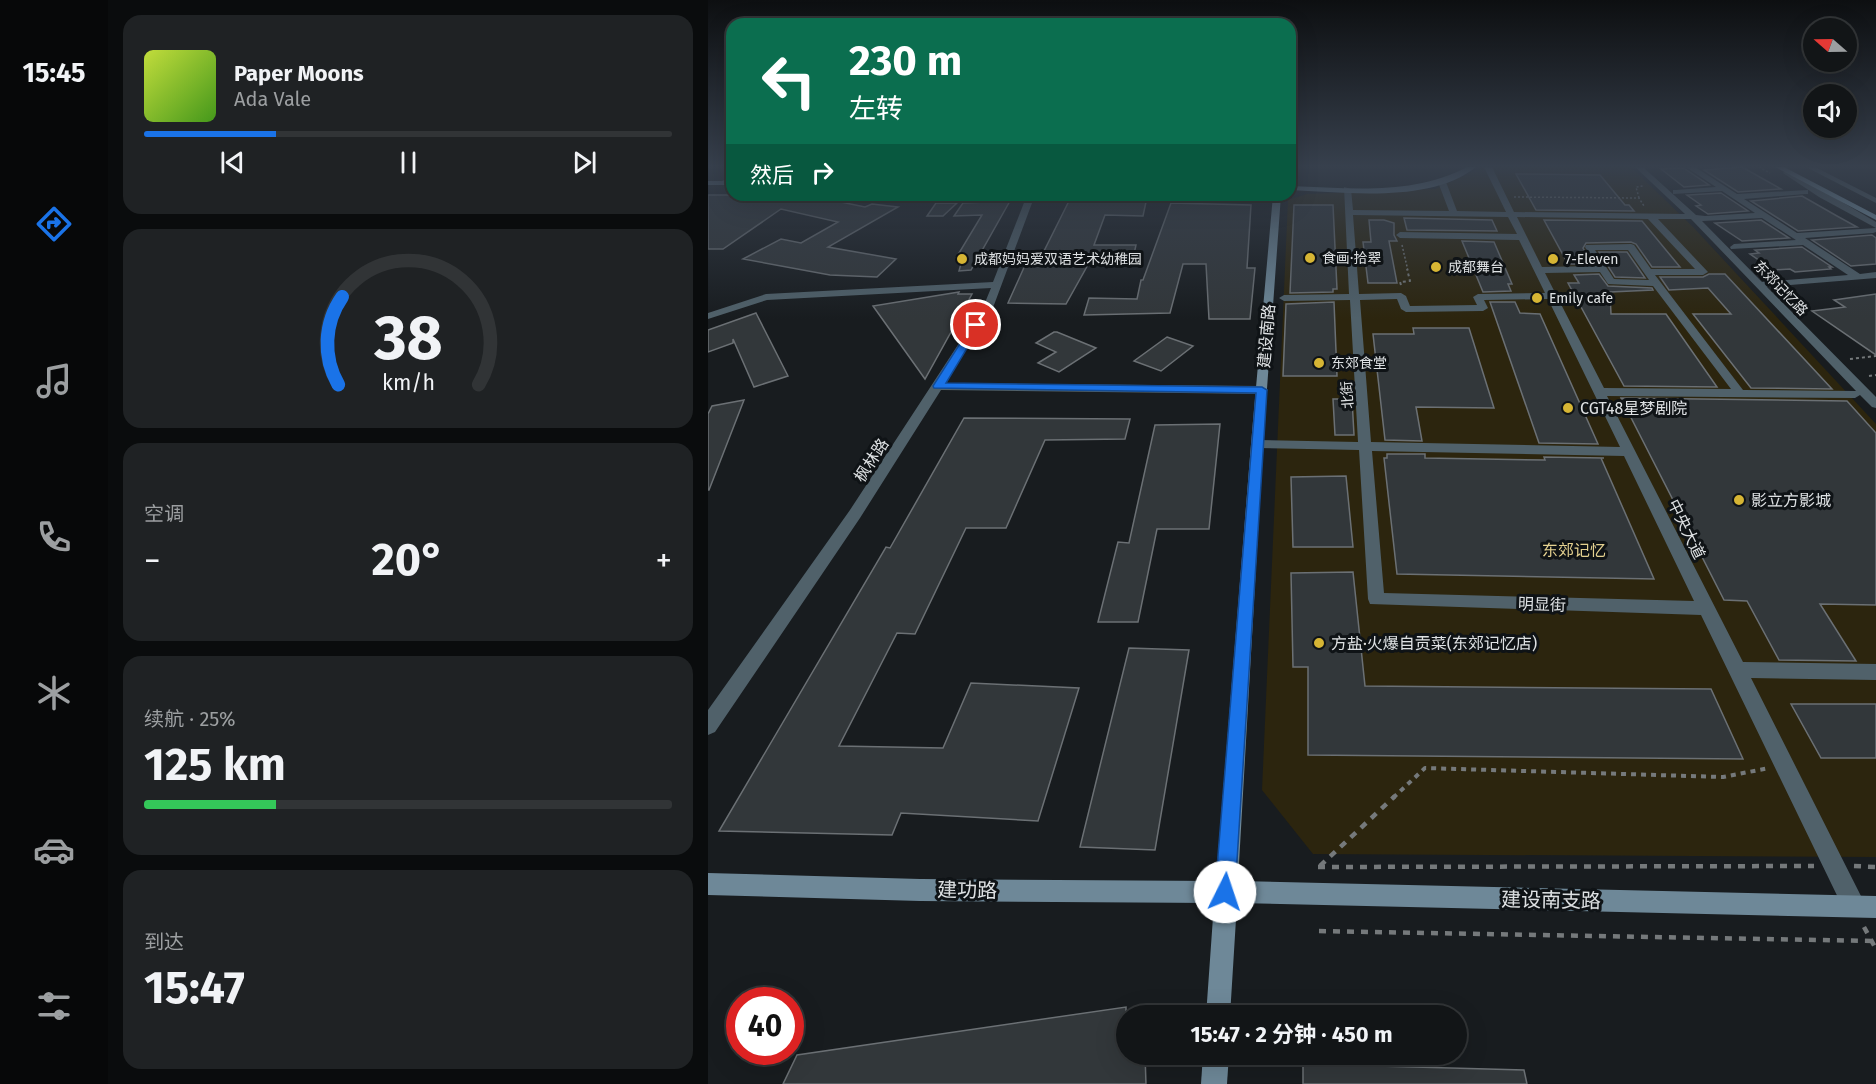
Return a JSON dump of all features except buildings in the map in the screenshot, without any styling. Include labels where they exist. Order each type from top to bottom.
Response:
[{"type":"street","name":"枫林路","points":[[708,726],[855,514],[989,305],[1022,218]]},
{"type":"street","name":"建设南路","points":[[1219,1005],[1257,444],[1275,218]]},
{"type":"street","name":"北街","points":[[1348,218],[1376,599]]},
{"type":"street","name":"中央大道","points":[[1513,218],[1834,866],[1865,907]]},
{"type":"street","points":[[1649,272],[1703,272],[1652,218]]},
{"type":"street","name":"东郊记忆路","points":[[1694,218],[1876,404]]},
{"type":"street","points":[[1697,218],[1725,218]]},
{"type":"street","points":[[1767,218],[1857,276]]},
{"type":"street","points":[[1858,218],[1874,228]]},
{"type":"street","points":[[1734,247],[1874,228]]},
{"type":"street","points":[[1400,235],[1523,237]]},
{"type":"street","points":[[1656,282],[1611,282],[1589,247],[1631,247],[1740,393]]},
{"type":"street","points":[[1539,270],[1603,270]]},
{"type":"street","points":[[1759,285],[1876,274]]},
{"type":"street","points":[[708,316],[766,297],[996,285]]},
{"type":"street","points":[[1284,298],[1401,296],[1406,309],[1483,308],[1478,297],[1552,296]]},
{"type":"street","points":[[938,386],[1262,390]]},
{"type":"street","points":[[1600,392],[1855,394]]},
{"type":"street","points":[[1257,444],[1629,452]]},
{"type":"street","name":"明显街","points":[[1376,599],[1707,608]]},
{"type":"street","points":[[1737,670],[1876,672]]},
{"type":"street","name":"建功路","points":[[708,884],[920,890],[1225,892]]},
{"type":"street","name":"建设南支路","points":[[1225,892],[1865,907]]},
{"type":"street","points":[[1214,1084],[1215,1065]]},
{"type":"path","points":[[1400,235],[1410,281],[1400,282],[1401,296]]},
{"type":"path","points":[[1869,376],[1876,375]]},
{"type":"path","points":[[1784,765],[1723,777],[1425,768],[1318,867],[1876,867]]},
{"type":"path","points":[[1865,907],[1876,949]]},
{"type":"path","points":[[1318,931],[1874,941]]},
{"type":"green space","name":"东郊记忆","points":[[1287,218],[1683,218],[1876,424],[1876,857],[1313,854],[1262,790]]},
{"type":"place","name":"食画·拾翠","points":[[1310,258]]},
{"type":"place","name":"成都妈妈爱双语艺术幼稚园","points":[[962,259]]},
{"type":"place","name":"7-Eleven","points":[[1553,259]]},
{"type":"place","name":"成都舞台","points":[[1436,267]]},
{"type":"place","name":"Emily cafe","points":[[1537,298]]},
{"type":"place","name":"东郊食堂","points":[[1319,363]]},
{"type":"place","name":"CGT48星梦剧院","points":[[1568,408]]},
{"type":"place","name":"影立方影城","points":[[1739,500]]},
{"type":"place","name":"方盐·火爆自贡菜(东郊记忆店)","points":[[1319,643]]},
{"type":"route","points":[[976,325],[938,386],[1262,390],[1225,892]]}]
